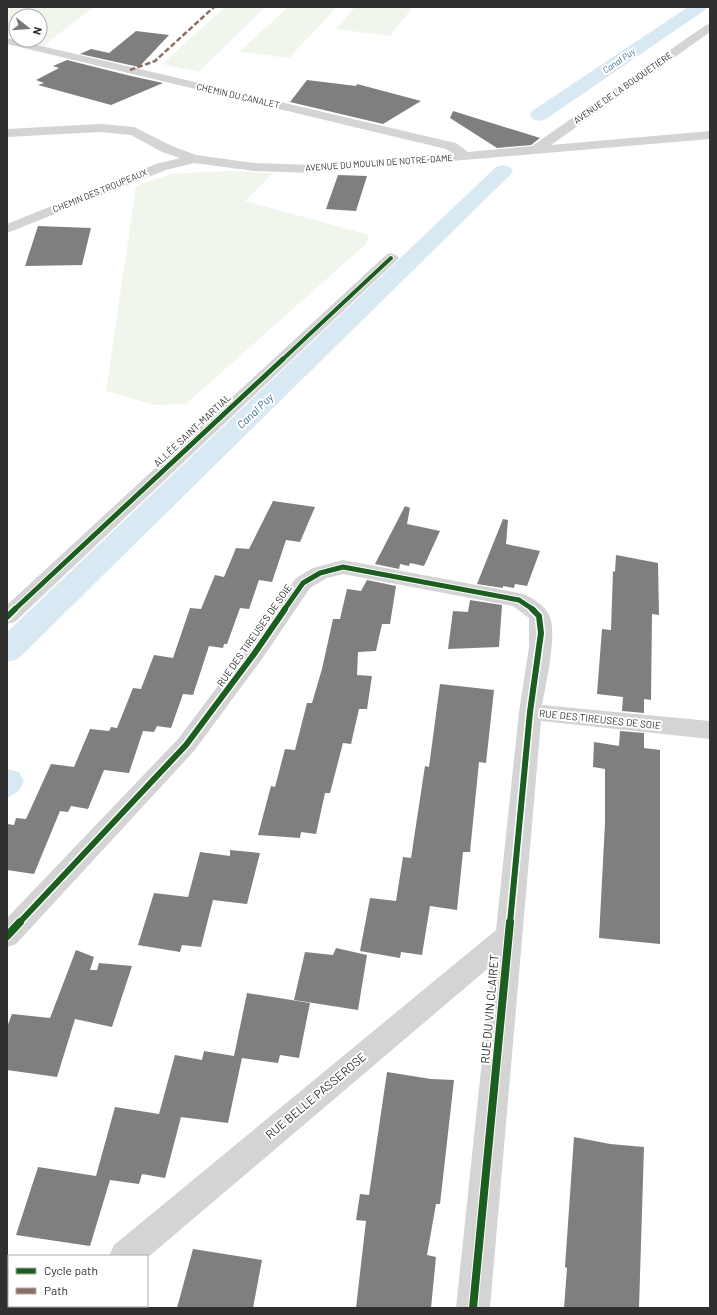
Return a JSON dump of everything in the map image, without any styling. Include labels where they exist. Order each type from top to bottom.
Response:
[{"type":"street","name":"AVENUE DE LA BOUQUETIÈRE","points":[[536,149],[710,27]]},
{"type":"street","name":"CHEMIN DU CANALET","points":[[7,41],[451,146],[467,156]]},
{"type":"street","name":"AVENUE DU MOULIN DE NOTRE-DAME","points":[[7,133],[101,128],[134,131],[167,149],[194,159],[254,166],[312,169],[710,135]]},
{"type":"street","points":[[488,167],[500,153]]},
{"type":"street","name":"CHEMIN DES TROUPEAUX","points":[[7,229],[161,166],[194,159]]},
{"type":"street","name":"ALLÉE SAINT-MARTIAL","points":[[7,617],[391,258]]},
{"type":"street","name":"RUE DES TIREUSES DE SOIE","points":[[7,936],[186,745],[254,654],[303,583],[320,573],[342,567],[519,600],[530,607],[540,617],[542,630],[530,712],[710,730]]},
{"type":"street","name":"RUE DU VIN CLAIRET","points":[[473,1308],[530,712]]},
{"type":"street","name":"RUE BELLE PASSEROSE","points":[[126,1255],[508,936]]},
{"type":"shaded area","points":[[7,7],[94,7],[48,42],[48,8],[8,8],[7,37]]},
{"type":"shaded area","points":[[225,7],[265,7],[199,72],[162,64]]},
{"type":"shaded area","points":[[288,7],[337,7],[289,58],[239,52]]},
{"type":"shaded area","points":[[355,7],[413,7],[390,36],[336,29]]},
{"type":"shaded area","points":[[229,171],[273,173],[245,201],[369,235],[366,244],[186,404],[155,405],[106,391],[136,186],[171,174]]},
{"type":"shaded area","points":[[7,769],[19,772],[24,781],[19,791],[7,798]]},
{"type":"building","points":[[136,31],[169,35],[139,67],[80,54],[91,49],[109,53]]},
{"type":"building","points":[[67,60],[163,83],[111,105],[38,85],[44,83],[36,80],[59,68],[53,66]]},
{"type":"building","points":[[307,80],[356,86],[357,84],[421,101],[383,124],[290,102]]},
{"type":"building","points":[[453,111],[540,138],[531,145],[497,148],[450,118]]},
{"type":"building","points":[[338,175],[367,176],[356,211],[326,209]]},
{"type":"building","points":[[38,226],[91,228],[82,265],[25,266]]},
{"type":"building","points":[[273,501],[315,507],[300,542],[286,540],[272,582],[259,580],[249,609],[240,608],[227,644],[224,644],[223,648],[209,646],[193,695],[183,694],[171,728],[157,726],[154,732],[143,731],[129,773],[104,770],[88,809],[71,806],[68,812],[60,811],[34,874],[7,870],[7,824],[14,825],[16,818],[26,819],[51,764],[74,767],[90,729],[109,731],[111,727],[117,728],[133,688],[141,689],[154,655],[173,658],[190,608],[201,609],[215,575],[224,577],[236,548],[249,549]]},
{"type":"building","points":[[405,506],[410,508],[407,524],[440,531],[424,566],[410,563],[409,566],[400,564],[399,569],[375,564]]},
{"type":"building","points":[[503,519],[508,520],[506,544],[540,551],[527,586],[515,584],[514,588],[503,586],[503,588],[477,584]]},
{"type":"building","points":[[616,555],[658,563],[659,615],[652,614],[651,700],[644,699],[644,713],[622,711],[623,697],[597,694],[602,629],[611,630],[613,571],[615,572]]},
{"type":"building","points":[[367,580],[396,586],[390,624],[382,624],[376,651],[358,652],[357,675],[372,676],[367,709],[359,709],[351,744],[343,743],[330,793],[325,793],[316,834],[301,832],[300,838],[258,835],[271,786],[275,787],[285,749],[295,750],[307,703],[312,703],[322,669],[333,619],[340,619],[347,589],[361,591]]},
{"type":"building","points":[[470,600],[502,605],[499,647],[448,649],[453,611],[468,612]]},
{"type":"building","points":[[440,684],[494,690],[486,763],[479,762],[470,852],[463,852],[457,910],[430,906],[422,955],[401,952],[400,958],[360,951],[370,898],[396,901],[403,857],[411,858],[425,766],[429,767]]},
{"type":"building","points":[[620,731],[644,733],[644,748],[660,750],[660,944],[599,938],[605,823],[605,769],[593,767],[594,742],[619,746]]},
{"type":"building","points":[[230,850],[260,853],[247,904],[213,900],[201,947],[182,945],[180,952],[138,945],[154,893],[188,897],[200,852],[230,856]]},
{"type":"building","points":[[336,948],[367,955],[358,1010],[294,1000],[305,952],[333,955]]},
{"type":"building","points":[[76,950],[94,957],[90,970],[97,970],[99,963],[132,966],[112,1027],[75,1019],[57,1077],[7,1070],[7,1027],[12,1014],[50,1018]]},
{"type":"building","points":[[247,993],[310,1003],[299,1058],[280,1055],[278,1063],[242,1058],[228,1123],[181,1117],[165,1178],[142,1174],[139,1184],[110,1180],[90,1246],[16,1235],[38,1167],[96,1176],[115,1107],[159,1114],[175,1055],[202,1060],[204,1051],[234,1056]]},
{"type":"building","points":[[387,1072],[431,1079],[454,1080],[440,1204],[436,1204],[427,1255],[436,1257],[431,1308],[356,1308],[366,1221],[356,1220],[360,1194],[369,1195]]},
{"type":"building","points":[[574,1137],[610,1144],[644,1147],[639,1308],[564,1308],[567,1268],[565,1267]]},
{"type":"building","points":[[193,1249],[262,1260],[253,1308],[177,1308]]},
{"type":"waterway","name":"Canal Puy","points":[[539,115],[699,7]]},
{"type":"waterway","name":"Canal Puy","points":[[7,651],[503,171]]},
{"type":"marked path","points":[[130,70],[155,61],[214,7]]},
{"type":"cycle path","points":[[7,617],[391,258]]},
{"type":"cycle path","points":[[7,936],[186,745],[254,654],[303,583],[320,573],[343,567],[519,600],[532,609],[539,616],[541,622],[540,647],[530,712],[473,1308]]}]
